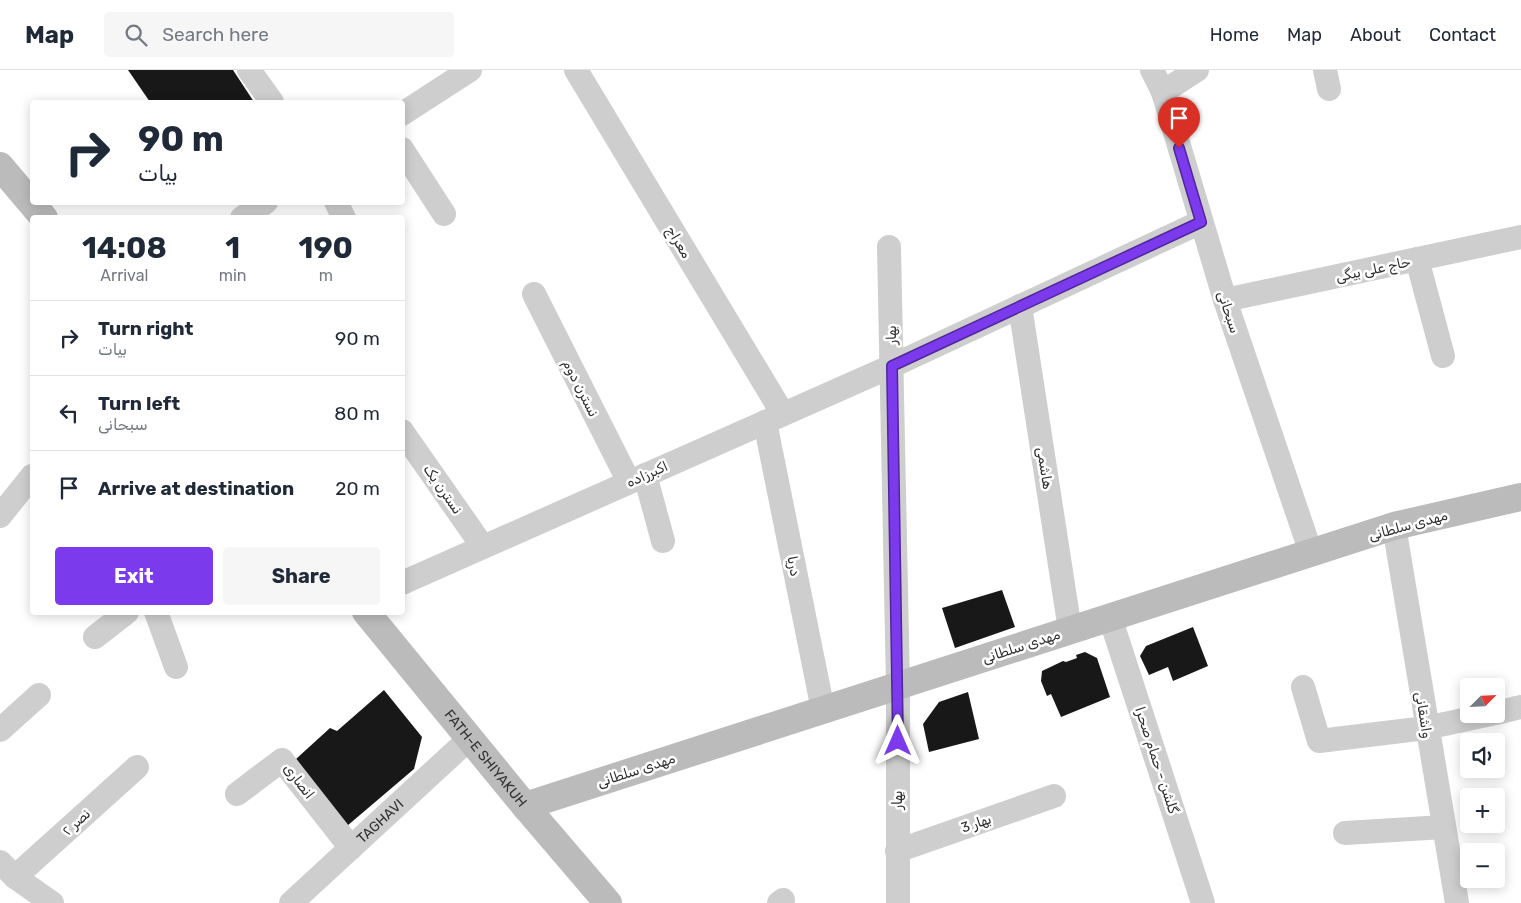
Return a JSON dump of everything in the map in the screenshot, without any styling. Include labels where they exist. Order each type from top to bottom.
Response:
[{"type":"street","points":[[249,70],[271,100]]},
{"type":"street","name":"معراج","points":[[576,70],[774,418]]},
{"type":"street","name":"سبحانی","points":[[1152,70],[1162,92],[1225,300],[1311,553]]},
{"type":"street","points":[[1162,92],[1197,70]]},
{"type":"street","points":[[405,112],[454,74]]},
{"type":"street","points":[[405,154],[444,214]]},
{"type":"street","points":[[0,166],[30,201]]},
{"type":"street","points":[[33,205],[41,215]]},
{"type":"street","points":[[246,215],[262,205]]},
{"type":"street","name":"اکبرزاده","points":[[405,582],[892,366],[1201,222]]},
{"type":"street","name":"حاج علی بیگی","points":[[1225,300],[1521,237]]},
{"type":"street","name":"بهار","points":[[890,247],[898,686],[898,903]]},
{"type":"street","points":[[1416,259],[1443,356]]},
{"type":"street","name":"نسترن دوم","points":[[534,294],[637,479],[664,541]]},
{"type":"street","name":"هاشمی","points":[[1020,306],[1070,630]]},
{"type":"street","name":"دریا","points":[[774,418],[823,710]]},
{"type":"street","name":"نسترن یک","points":[[405,435],[483,547]]},
{"type":"street","points":[[0,516],[30,478]]},
{"type":"street","name":"مهدی سلطانی","points":[[525,806],[1394,526],[1521,497]]},
{"type":"street","name":"واشقانی","points":[[1394,526],[1426,728],[1457,903]]},
{"type":"street","points":[[95,637],[123,615]]},
{"type":"street","points":[[157,615],[176,667]]},
{"type":"street","name":"FATH-E SHIYAKUH","points":[[368,615],[525,806],[608,903]]},
{"type":"street","name":"گلشن - حمام صحرا","points":[[1110,617],[1203,903]]},
{"type":"street","points":[[1303,687],[1319,741],[1426,728],[1460,721]]},
{"type":"street","points":[[0,730],[39,695]]},
{"type":"street","points":[[1505,711],[1521,707]]},
{"type":"street","name":"TAGHAVI","points":[[291,903],[470,739]]},
{"type":"street","name":"انصاری","points":[[237,794],[282,760],[351,848]]},
{"type":"street","name":"نصر ۲","points":[[6,871],[137,767]]},
{"type":"street","name":"بهار 3","points":[[897,850],[1054,796]]},
{"type":"street","points":[[1345,834],[1444,827]]},
{"type":"street","points":[[6,871],[52,903]]},
{"type":"building","points":[[128,70],[233,70],[253,100],[149,100]]},
{"type":"building","points":[[1002,590],[1015,627],[955,648],[942,608]]},
{"type":"building","points":[[1193,627],[1208,666],[1173,681],[1168,667],[1149,675],[1140,656],[1146,646]]},
{"type":"building","points":[[1085,652],[1097,658],[1110,697],[1061,717],[1051,694],[1047,696],[1041,681],[1042,671],[1063,661],[1066,662],[1077,658],[1076,655]]},
{"type":"building","points":[[384,690],[422,737],[414,769],[347,826],[296,759],[330,728],[337,731]]},
{"type":"building","points":[[968,692],[979,739],[929,752],[923,724],[939,702]]},
{"type":"route","points":[[898,741],[892,366],[1201,222],[1179,148]]}]
